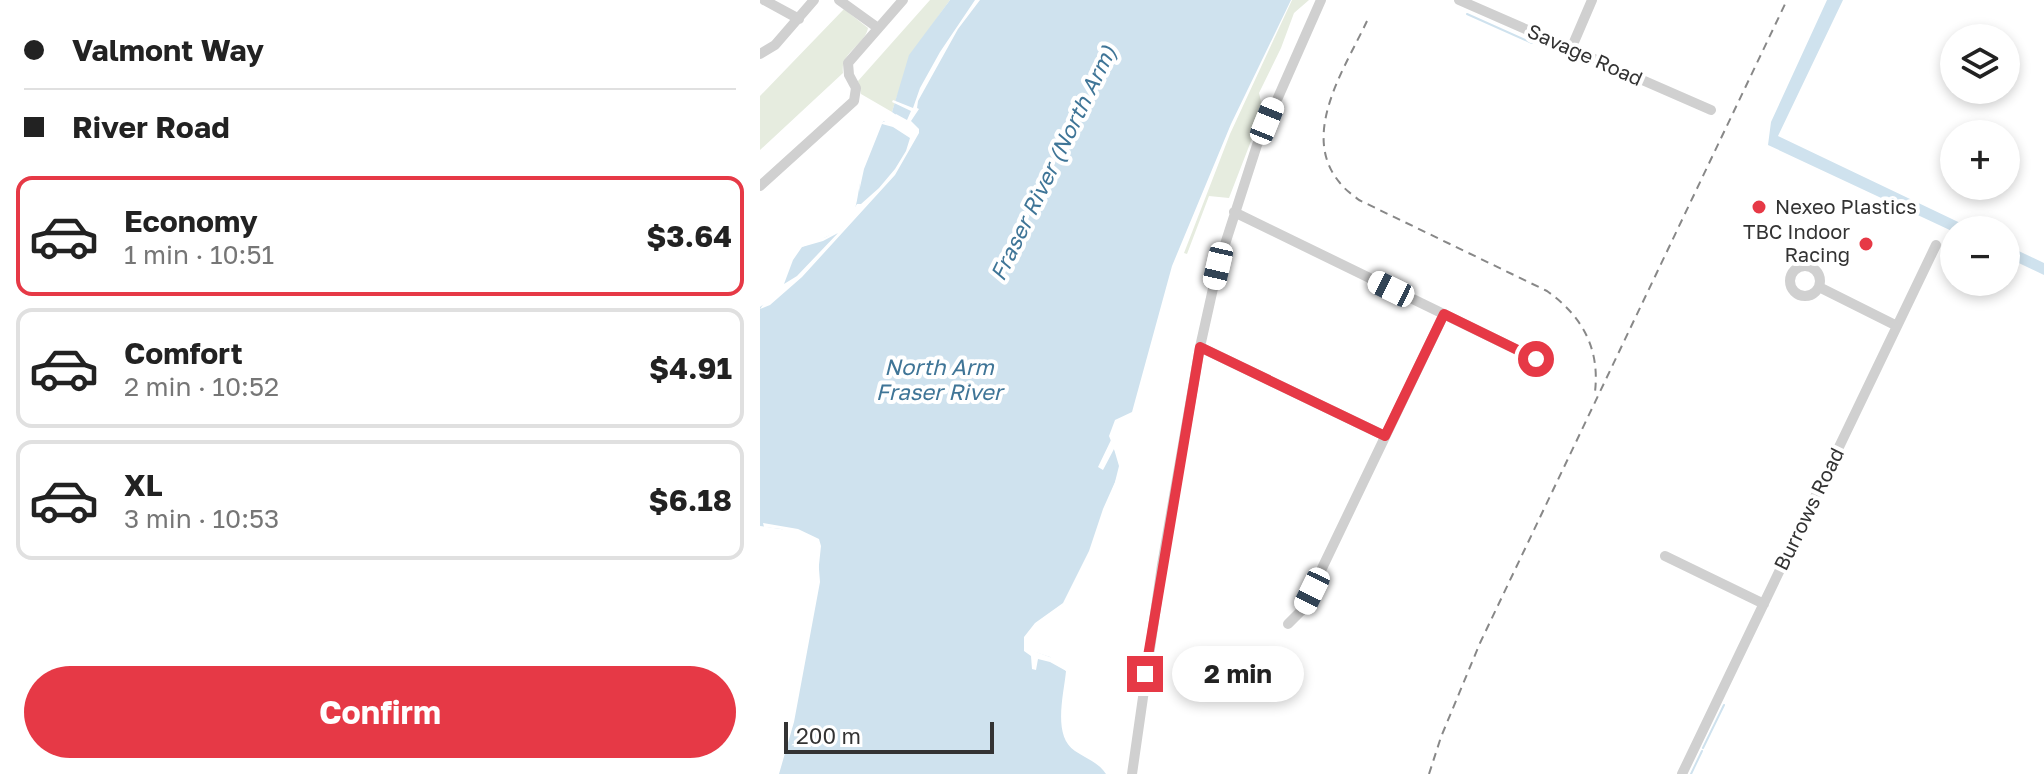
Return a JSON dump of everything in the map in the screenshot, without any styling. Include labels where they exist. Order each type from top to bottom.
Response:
[{"type":"street","points":[[764,0],[799,19]]},
{"type":"street","points":[[760,54],[775,45],[814,0]]},
{"type":"street","points":[[839,0],[878,28]]},
{"type":"street","points":[[760,186],[854,101],[857,93],[847,71],[848,63],[903,0]]},
{"type":"street","points":[[1132,774],[1157,596],[1200,347],[1218,266],[1257,145],[1321,0]]},
{"type":"street","name":"Savage Road","points":[[1459,0],[1711,110]]},
{"type":"street","points":[[1571,49],[1592,0]]},
{"type":"street","points":[[1234,212],[1536,359]]},
{"type":"street","name":"Burrows Road","points":[[1682,774],[1936,245]]},
{"type":"street","points":[[1819,287],[1897,326]]},
{"type":"street","points":[[1288,624],[1302,610],[1444,314]]},
{"type":"street","points":[[1200,347],[1385,436]]},
{"type":"street","points":[[1665,556],[1764,604]]},
{"type":"shaded area","points":[[930,0],[950,0],[916,53],[892,112],[861,94],[858,81]]},
{"type":"shaded area","points":[[1292,0],[1309,0],[1294,13],[1259,93],[1263,110],[1229,198],[1209,196],[1187,254],[1184,253],[1230,134]]},
{"type":"shaded area","points":[[844,9],[868,28],[845,60],[843,73],[760,150],[760,96]]},
{"type":"water","name":"North Arm Fraser River","points":[[950,0],[1291,0],[1231,124],[1172,266],[1132,412],[1115,420],[1109,436],[1121,466],[1079,582],[1062,607],[1033,630],[1029,650],[1050,657],[1066,671],[1061,714],[1068,744],[1106,774],[779,774],[794,722],[820,582],[817,544],[794,531],[760,526],[760,307],[769,300],[799,248],[838,230],[854,212],[869,149],[881,124],[884,121],[913,138],[916,129],[892,112],[909,55]]},
{"type":"water","points":[[1827,0],[1843,0],[1778,136],[1946,216],[1940,216],[1940,225],[1768,145],[1771,122]]},
{"type":"water","points":[[2020,252],[2044,263],[2044,275],[2020,264]]},
{"type":"pier","points":[[975,0],[980,0],[958,29],[918,101],[919,109],[911,121],[919,133],[895,175],[802,277],[770,305],[760,309],[779,281],[795,248],[807,241],[826,237],[843,226],[857,204],[879,188],[895,169],[910,138],[882,124],[864,169],[859,192],[861,165],[876,125],[888,120],[912,136],[915,131],[894,116],[896,114],[907,120],[911,111],[892,102],[913,108],[940,52]],"holes":[[[838,233],[797,276],[784,284],[793,260],[802,247]]]},
{"type":"pier","points":[[1111,440],[1122,460],[1122,473],[1095,549],[1080,583],[1063,608],[1032,639],[1031,650],[1058,660],[1068,672],[1038,659],[1036,670],[1032,669],[1031,656],[1024,651],[1024,637],[1035,623],[1063,603],[1089,551],[1119,466],[1114,449],[1103,470],[1098,467]]},
{"type":"pier","points":[[763,523],[798,529],[819,539],[818,574],[815,573],[813,546],[809,540],[781,529],[764,527]]},
{"type":"waterway","points":[[1467,14],[1532,43]]},
{"type":"waterway","points":[[1703,748],[1724,705]]},
{"type":"waterway","points":[[1691,774],[1702,751]]},
{"type":"railway","points":[[1429,774],[1480,643],[1787,0]]},
{"type":"railway","points":[[1367,21],[1330,102],[1324,144],[1328,164],[1340,183],[1359,200],[1547,291],[1559,301],[1586,334],[1595,361],[1595,392]]},
{"type":"place","name":"Nexeo Plastics","points":[[1759,207]]},
{"type":"place","name":"TBC Indoor Racing","points":[[1866,244]]},
{"type":"route","points":[[1145,674],[1200,347],[1385,436],[1444,314],[1536,359]]},
{"type":"water label","name":"Fraser River (North Arm)","points":[[1053,163]]}]
